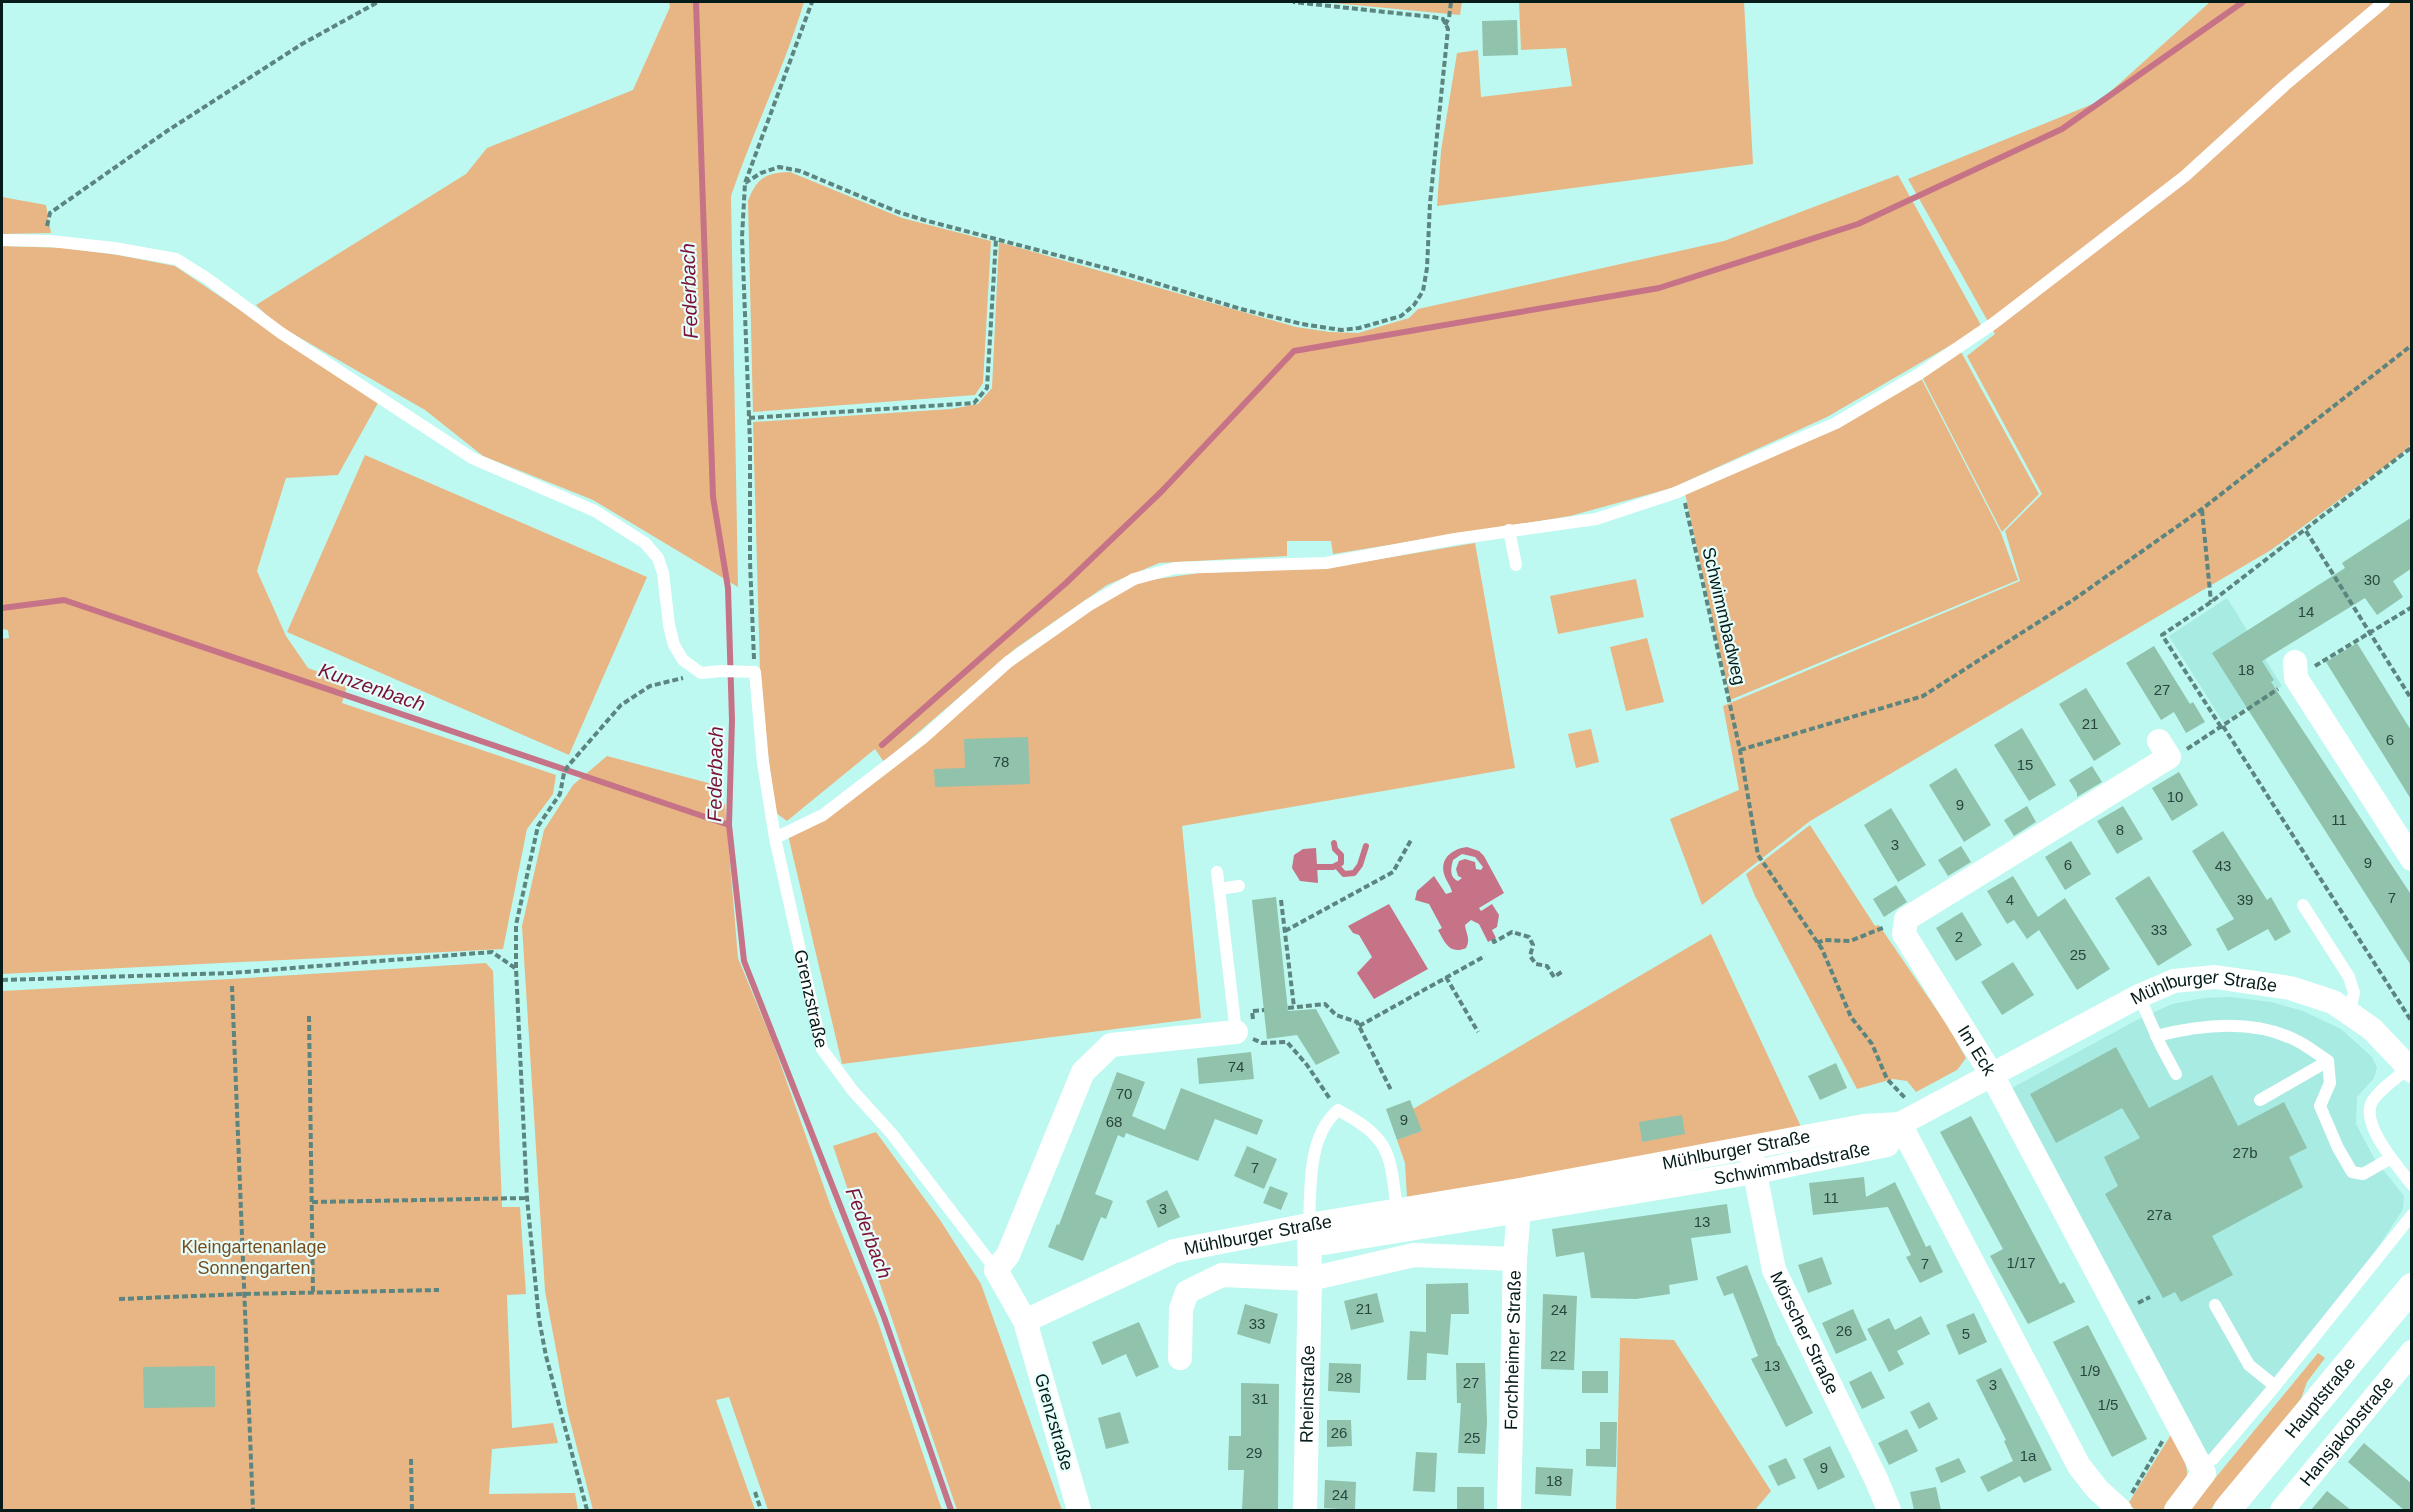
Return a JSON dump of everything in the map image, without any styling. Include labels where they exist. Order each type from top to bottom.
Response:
[{"type":"street","points":[[2295,670],[2412,859]]},
{"type":"street","points":[[1905,926],[1905,919],[2164,749]]},
{"type":"street","name":"Im Eck","points":[[1905,926],[1904,934],[1992,1075],[2178,1424],[2208,1466]]},
{"type":"street","name":"Mühlburger Straße","points":[[1025,1321],[1174,1251],[1397,1211],[1520,1201],[1749,1148],[1909,1118],[2139,996],[2174,981],[2215,977],[2290,988],[2333,1002],[2373,1029],[2411,1071]]},
{"type":"street","points":[[996,1270],[1008,1255],[1083,1072],[1111,1045],[1236,1032]]},
{"type":"street","points":[[1909,1118],[2079,1466],[2097,1489],[2120,1510]]},
{"type":"street","name":"Schwimmbadstraße","points":[[1309,1225],[1324,1243],[1520,1201],[1755,1172],[1887,1144],[1909,1118]]},
{"type":"street","name":"Mörscher Straße","points":[[1749,1148],[1774,1270],[1889,1510]]},
{"type":"street","name":"Forchheimer Straße","points":[[1509,1510],[1515,1258],[1520,1201]]},
{"type":"street","name":"Rheinstraße","points":[[1305,1510],[1309,1225]]},
{"type":"street","points":[[1180,1358],[1181,1309],[1187,1292],[1221,1275],[1310,1280],[1414,1255],[1515,1258]]},
{"type":"street","name":"Grenzstraße","points":[[996,1270],[1025,1321],[1079,1510]]},
{"type":"street","name":"Hauptstraße","points":[[2227,1510],[2412,1287]]},
{"type":"street","name":"Hansjakobstraße","points":[[2282,1510],[2412,1352]]},
{"type":"street","points":[[2176,1510],[2208,1466]]},
{"type":"lane","points":[[775,838],[824,815],[923,738],[1008,662],[1089,604],[1134,579],[1175,568],[1326,563],[1509,530],[1596,519],[1675,493],[1836,423],[1919,374],[1994,323],[2185,176],[2285,85],[2384,2]]},
{"type":"lane","points":[[2,240],[43,241],[114,248],[176,259],[208,279],[281,333],[472,458],[595,511],[645,543],[658,558],[663,573],[669,625],[674,645],[684,660],[701,673],[748,671]]},
{"type":"lane","points":[[1509,530],[1516,565]]},
{"type":"lane","name":"Grenzstraße","points":[[748,671],[775,838],[822,1049],[853,1090],[892,1134],[996,1270]]},
{"type":"lane","points":[[1216,872],[1236,1032]]},
{"type":"lane","points":[[1218,889],[1239,886]]},
{"type":"lane","points":[[2303,905],[2349,978],[2354,993],[2349,1013]]},
{"type":"lane","points":[[2139,996],[2176,1074]]},
{"type":"lane","points":[[2156,1036],[2208,1025],[2256,1029],[2300,1042],[2328,1062],[2330,1083],[2320,1106],[2338,1148],[2352,1172],[2363,1174],[2391,1158]]},
{"type":"lane","points":[[2260,1100],[2328,1062]]},
{"type":"lane","points":[[2411,1071],[2373,1100],[2369,1112],[2372,1128],[2412,1185]]},
{"type":"lane","points":[[1309,1225],[1318,1136],[1327,1119],[1338,1110],[1381,1140],[1391,1163],[1397,1211]]},
{"type":"lane","points":[[2208,1466],[2412,1215]]},
{"type":"lane","points":[[2215,1305],[2249,1365],[2275,1386]]},
{"type":"path","points":[[43,241],[50,213],[167,131],[302,44],[378,2]]},
{"type":"path","points":[[748,671],[749,418],[742,237],[745,183],[812,2]]},
{"type":"path","points":[[745,183],[760,173],[779,167],[800,171],[898,212],[1113,270],[1241,309],[1302,324],[1341,330],[1359,328],[1401,316],[1414,305],[1423,291],[1427,268],[1430,204],[1448,29],[1443,20],[1432,16],[1293,2]]},
{"type":"path","points":[[1445,25],[1452,2]]},
{"type":"path","points":[[749,418],[974,403],[987,388],[996,239]]},
{"type":"path","points":[[1740,750],[1923,696],[2073,600],[2202,509],[2412,345]]},
{"type":"path","points":[[2412,447],[2306,531],[2211,602],[2162,635],[2412,1022]]},
{"type":"path","name":"Schwimmbadweg","points":[[1675,493],[1684,501],[1740,750],[1758,855],[1822,949],[1851,1017],[1872,1044],[1887,1079],[1909,1118]]},
{"type":"path","points":[[2202,509],[2211,602]]},
{"type":"path","points":[[2306,531],[2412,700]]},
{"type":"path","points":[[2164,749],[2188,749],[2295,670],[2370,634],[2412,607]]},
{"type":"path","points":[[587,1510],[546,1356],[539,1319],[527,1198],[516,925],[538,826],[560,794],[564,773],[568,766],[621,705],[650,686],[701,673]]},
{"type":"path","points":[[1285,931],[1393,872],[1411,840]]},
{"type":"path","points":[[1281,900],[1294,1007]]},
{"type":"path","points":[[1817,943],[1824,940],[1850,940],[1882,927],[1905,926]]},
{"type":"path","points":[[1493,939],[1494,942],[1512,932],[1528,937],[1533,945],[1530,956],[1536,964],[1547,966],[1554,977],[1563,971]]},
{"type":"path","points":[[2,980],[231,973],[492,952],[516,968]]},
{"type":"path","points":[[1359,1026],[1485,956]]},
{"type":"path","points":[[1446,977],[1478,1032]]},
{"type":"path","points":[[232,986],[253,1510]]},
{"type":"path","points":[[1288,1008],[1325,1004],[1336,1015],[1357,1022],[1391,1090]]},
{"type":"path","points":[[309,1016],[313,1293]]},
{"type":"path","points":[[1236,1032],[1262,1043],[1287,1042],[1307,1065],[1338,1110]]},
{"type":"path","points":[[312,1202],[527,1198]]},
{"type":"path","points":[[119,1299],[439,1290]]},
{"type":"path","points":[[2120,1510],[2168,1431],[2178,1424]]},
{"type":"path","points":[[411,1459],[412,1510]]},
{"type":"path","points":[[754,1492],[761,1510]]},
{"type":"shaded area","points":[[2227,598],[2282,686],[2223,722],[2169,636]]},
{"type":"shaded area","points":[[1467,847],[1479,851],[1484,856],[1504,893],[1479,908],[1481,911],[1492,904],[1499,915],[1497,927],[1492,930],[1496,938],[1488,942],[1479,924],[1471,920],[1465,925],[1468,939],[1466,948],[1456,950],[1452,949],[1443,939],[1438,930],[1442,928],[1429,904],[1415,900],[1417,891],[1434,876],[1446,894],[1452,892],[1444,874],[1444,863],[1448,855]],"holes":[[[1462,854],[1475,857],[1483,867],[1481,870],[1476,869],[1475,862],[1465,859],[1459,861],[1456,869],[1458,876],[1462,878],[1458,881],[1455,879],[1451,872],[1453,860]]]},
{"type":"shaded area","points":[[1316,848],[1318,883],[1300,881],[1292,868],[1294,855],[1303,849]]},
{"type":"shaded area","points":[[1389,904],[1428,969],[1374,999],[1357,973],[1372,957],[1359,935],[1353,933],[1348,926]]},
{"type":"shaded area","points":[[2231,997],[2271,1002],[2303,1011],[2341,1029],[2372,1057],[2377,1068],[2374,1078],[2357,1097],[2356,1124],[2374,1158],[2404,1196],[2403,1209],[2375,1252],[2341,1297],[2210,1455],[2200,1449],[2012,1088],[2135,1021],[2172,1004],[2204,998]]},
{"type":"green space","points":[[669,2],[804,2],[788,50],[731,196],[738,587],[593,500],[483,456],[425,410],[276,324],[256,305],[466,174],[487,148],[633,90],[670,7]]},
{"type":"green space","points":[[1322,2],[1462,2],[1460,15]]},
{"type":"green space","points":[[1519,2],[1744,2],[1753,164],[1437,206],[1441,151],[1457,53],[1478,50],[1481,97],[1572,86],[1566,48],[1521,50]]},
{"type":"green space","points":[[2210,2],[2411,2],[2411,444],[2403,453],[2271,550],[1810,821],[1702,905],[1670,819],[1739,790],[1723,706],[2020,581],[2005,531],[2042,494],[1967,356],[1995,334],[1908,179],[2100,101]]},
{"type":"green space","points":[[790,172],[902,218],[991,241],[983,383],[975,395],[753,412],[748,201],[755,186],[763,178]]},
{"type":"green space","points":[[1898,175],[1982,327],[1827,417],[1672,488],[1570,516],[1333,554],[1331,541],[1287,541],[1287,556],[1159,563],[1107,585],[1016,648],[884,762],[875,749],[787,821],[776,813],[764,725],[760,671],[753,422],[951,409],[978,404],[992,388],[999,242],[1296,327],[1358,333],[1409,318],[1418,309],[1724,241]]},
{"type":"green space","points":[[2,197],[46,205],[51,233],[2,234]]},
{"type":"green space","points":[[2,246],[65,248],[175,266],[378,403],[338,475],[286,478],[257,571],[286,636],[308,668],[348,683],[342,703],[556,775],[553,794],[527,829],[503,949],[2,974],[2,639],[9,638],[8,630],[2,629]]},
{"type":"green space","points":[[1960,350],[2039,494],[2002,532],[1921,375]]},
{"type":"green space","points":[[1920,376],[2001,533],[2018,580],[1730,700],[1685,493]]},
{"type":"green space","points":[[365,455],[647,577],[569,755],[287,632]]},
{"type":"green space","points":[[1475,543],[1515,768],[1182,826],[1201,1018],[842,1064],[788,835],[962,707],[1041,642],[1109,598],[1143,581],[1199,573],[1327,568]]},
{"type":"green space","points":[[1636,579],[1644,617],[1558,634],[1550,596]]},
{"type":"green space","points":[[1647,638],[1664,702],[1626,711],[1610,647]]},
{"type":"green space","points":[[1591,729],[1599,762],[1576,768],[1568,734]]},
{"type":"green space","points":[[607,756],[712,784],[713,802],[725,804],[738,958],[773,1043],[831,1207],[877,1319],[942,1510],[768,1510],[729,1397],[716,1400],[755,1510],[593,1510],[568,1413],[545,1291],[522,926],[544,830],[573,785]]},
{"type":"green space","points":[[1810,825],[1875,926],[1879,925],[1947,1025],[1966,1058],[1957,1070],[1916,1092],[1907,1081],[1893,1079],[1857,1089],[1755,896],[1746,874]]},
{"type":"green space","points":[[1711,934],[1803,1131],[1407,1197],[1405,1163],[1397,1140],[1421,1131],[1413,1109]]},
{"type":"green space","name":"Kleingartenanlage Sonnengarten","points":[[486,963],[493,971],[502,1207],[520,1207],[526,1294],[507,1295],[512,1428],[553,1423],[558,1443],[492,1449],[489,1494],[575,1493],[578,1510],[2,1510],[2,991]]},
{"type":"green space","points":[[876,1132],[940,1220],[981,1284],[1062,1510],[957,1510],[833,1146]]},
{"type":"green space","points":[[1620,1338],[1674,1340],[1771,1491],[1755,1510],[1616,1510]]},
{"type":"green space","points":[[2318,1353],[2325,1358],[2307,1382],[2301,1399],[2210,1510],[2189,1510]]},
{"type":"green space","points":[[2172,1433],[2184,1459],[2187,1474],[2185,1481],[2163,1510],[2136,1510],[2128,1504]]},
{"type":"building","points":[[1517,20],[1518,55],[1483,56],[1482,21]]},
{"type":"building","points":[[2412,517],[2412,568],[2393,581],[2403,597],[2377,615],[2365,598],[2262,661],[2274,680],[2271,682],[2412,896],[2412,967],[2212,653],[2345,568],[2342,563]]},
{"type":"building","points":[[2357,643],[2412,732],[2412,801],[2326,662]]},
{"type":"building","points":[[2154,646],[2190,704],[2193,702],[2205,722],[2186,733],[2174,712],[2161,720],[2126,663]]},
{"type":"building","points":[[2086,688],[2121,744],[2094,761],[2059,704]]},
{"type":"building","points":[[2022,728],[2056,785],[2029,801],[1994,745]]},
{"type":"building","points":[[1028,737],[1030,784],[935,787],[934,769],[965,768],[964,739]]},
{"type":"building","points":[[2092,766],[2102,782],[2077,797],[2069,780]]},
{"type":"building","points":[[1956,768],[1991,825],[1964,842],[1929,785]]},
{"type":"building","points":[[2179,772],[2198,805],[2172,821],[2152,788]]},
{"type":"building","points":[[2027,806],[2036,822],[2014,836],[2004,820]]},
{"type":"building","points":[[2123,806],[2143,839],[2117,854],[2097,821]]},
{"type":"building","points":[[1891,808],[1926,865],[1898,882],[1864,825]]},
{"type":"building","points":[[2223,831],[2267,900],[2271,897],[2291,932],[2275,941],[2268,929],[2228,951],[2216,929],[2234,919],[2192,851]]},
{"type":"building","points":[[2071,841],[2091,874],[2065,890],[2045,857]]},
{"type":"building","points":[[1961,846],[1971,862],[1948,876],[1938,860]]},
{"type":"building","points":[[2013,876],[2038,917],[2065,898],[2110,969],[2077,990],[2039,930],[2027,939],[2014,920],[2007,924],[1987,891]]},
{"type":"building","points":[[2149,876],[2192,945],[2158,966],[2115,898]]},
{"type":"building","points":[[1896,885],[1907,902],[1884,917],[1873,899]]},
{"type":"building","points":[[1276,897],[1288,1011],[1316,1009],[1340,1053],[1316,1065],[1297,1035],[1267,1039],[1252,900]]},
{"type":"building","points":[[1962,912],[1982,945],[1956,961],[1936,928]]},
{"type":"building","points":[[2013,962],[2034,995],[2002,1015],[1981,982]]},
{"type":"building","points":[[2116,1047],[2149,1108],[2212,1075],[2238,1126],[2284,1102],[2307,1148],[2289,1157],[2303,1187],[2212,1236],[2233,1275],[2181,1302],[2175,1292],[2163,1298],[2105,1194],[2118,1186],[2104,1157],[2140,1138],[2122,1108],[2056,1143],[2030,1094]]},
{"type":"building","points":[[1251,1052],[1254,1079],[1199,1084],[1197,1058]]},
{"type":"building","points":[[1836,1063],[1847,1088],[1820,1100],[1808,1076]]},
{"type":"building","points":[[1117,1072],[1145,1082],[1132,1116],[1165,1130],[1181,1088],[1263,1120],[1257,1135],[1215,1119],[1198,1161],[1126,1133],[1124,1138],[1118,1135],[1095,1194],[1113,1201],[1106,1219],[1101,1217],[1083,1261],[1048,1247],[1057,1224],[1059,1225]]},
{"type":"building","points":[[1410,1100],[1422,1131],[1397,1140],[1386,1109]]},
{"type":"building","points":[[1682,1115],[1685,1134],[1642,1142],[1639,1122]]},
{"type":"building","points":[[1971,1116],[2060,1284],[2064,1282],[2075,1302],[2028,1324],[1990,1256],[2003,1249],[1940,1132]]},
{"type":"building","points":[[1247,1146],[1277,1159],[1264,1189],[1234,1176]]},
{"type":"building","points":[[1864,1177],[1866,1197],[1895,1182],[1926,1247],[1930,1245],[1943,1272],[1920,1283],[1906,1257],[1911,1255],[1888,1207],[1813,1215],[1809,1183]]},
{"type":"building","points":[[1270,1186],[1288,1193],[1281,1210],[1263,1203]]},
{"type":"building","points":[[1167,1190],[1180,1217],[1158,1228],[1146,1201]]},
{"type":"building","points":[[1727,1204],[1731,1233],[1691,1238],[1698,1280],[1669,1285],[1670,1294],[1636,1299],[1591,1298],[1584,1252],[1556,1257],[1552,1229]]},
{"type":"building","points":[[1822,1257],[1832,1284],[1808,1293],[1798,1265]]},
{"type":"building","points":[[1747,1265],[1778,1346],[1813,1413],[1786,1427],[1751,1359],[1758,1356],[1733,1293],[1724,1296],[1716,1277]]},
{"type":"building","points":[[1468,1283],[1469,1314],[1451,1314],[1448,1355],[1427,1353],[1426,1380],[1407,1380],[1410,1331],[1426,1332],[1426,1284]]},
{"type":"building","points":[[1377,1293],[1384,1322],[1351,1330],[1344,1301]]},
{"type":"building","points":[[1543,1294],[1577,1296],[1574,1370],[1541,1369]]},
{"type":"building","points":[[1245,1304],[1278,1314],[1270,1344],[1237,1334]]},
{"type":"building","points":[[1853,1309],[1867,1340],[1836,1354],[1822,1323]]},
{"type":"building","points":[[1974,1313],[1987,1342],[1959,1355],[1946,1325]]},
{"type":"building","points":[[1921,1316],[1930,1334],[1897,1351],[1904,1364],[1889,1372],[1867,1329],[1889,1318],[1895,1330]]},
{"type":"building","points":[[1139,1322],[1159,1367],[1136,1377],[1126,1354],[1102,1365],[1092,1342]]},
{"type":"building","points":[[2088,1325],[2147,1439],[2112,1457],[2053,1342]]},
{"type":"building","points":[[1329,1363],[1361,1364],[1360,1393],[1328,1391]]},
{"type":"building","points":[[1456,1363],[1485,1363],[1487,1422],[1485,1454],[1458,1453],[1461,1403],[1457,1403]]},
{"type":"building","points":[[215,1366],[215,1407],[144,1408],[143,1367]]},
{"type":"building","points":[[2001,1368],[2052,1470],[2024,1483],[2020,1476],[1988,1492],[1980,1477],[2013,1461],[2004,1441],[2006,1440],[1976,1380]]},
{"type":"building","points":[[1582,1371],[1608,1371],[1608,1393],[1582,1393]]},
{"type":"building","points":[[1871,1371],[1885,1398],[1862,1409],[1849,1382]]},
{"type":"building","points":[[1241,1383],[1279,1384],[1278,1510],[1242,1510],[1244,1470],[1228,1470],[1229,1436],[1241,1436]]},
{"type":"building","points":[[1929,1402],[1938,1419],[1919,1429],[1910,1412]]},
{"type":"building","points":[[1120,1412],[1129,1443],[1106,1449],[1098,1418]]},
{"type":"building","points":[[1327,1420],[1351,1420],[1352,1446],[1327,1447]]},
{"type":"building","points":[[1600,1422],[1617,1422],[1616,1467],[1586,1466],[1586,1449],[1600,1449]]},
{"type":"building","points":[[1907,1429],[1918,1451],[1889,1465],[1878,1443]]},
{"type":"building","points":[[2364,1443],[2412,1484],[2412,1510],[2404,1510],[2348,1462]]},
{"type":"building","points":[[1830,1446],[1845,1477],[1818,1490],[1803,1459]]},
{"type":"building","points":[[1416,1452],[1437,1453],[1435,1492],[1413,1491]]},
{"type":"building","points":[[1786,1458],[1796,1478],[1778,1486],[1768,1466]]},
{"type":"building","points":[[1959,1458],[1966,1472],[1941,1483],[1935,1468]]},
{"type":"building","points":[[1536,1467],[1573,1469],[1571,1496],[1535,1494]]},
{"type":"building","points":[[1325,1480],[1356,1482],[1355,1510],[1324,1508]]},
{"type":"building","points":[[1457,1487],[1484,1487],[1484,1510],[1457,1510]]},
{"type":"building","points":[[1936,1487],[1941,1510],[1914,1510],[1910,1492]]},
{"type":"building","points":[[2327,1491],[2351,1510],[2311,1510]]},
{"type":"waterway","name":"Federbach","points":[[696,2],[713,497],[728,588],[732,720],[729,825],[744,961],[884,1317],[951,1510]]},
{"type":"waterway","points":[[882,745],[1066,583],[1161,492],[1294,351],[1659,288],[1858,224],[2062,129],[2243,2]]},
{"type":"waterway","name":"Kunzenbach","points":[[2,608],[64,600],[729,825]]},
{"type":"waterway","points":[[1317,867],[1333,867],[1341,863],[1341,855],[1335,849],[1334,843]]},
{"type":"waterway","points":[[1337,866],[1344,874],[1354,873],[1360,865],[1366,846]]}]
